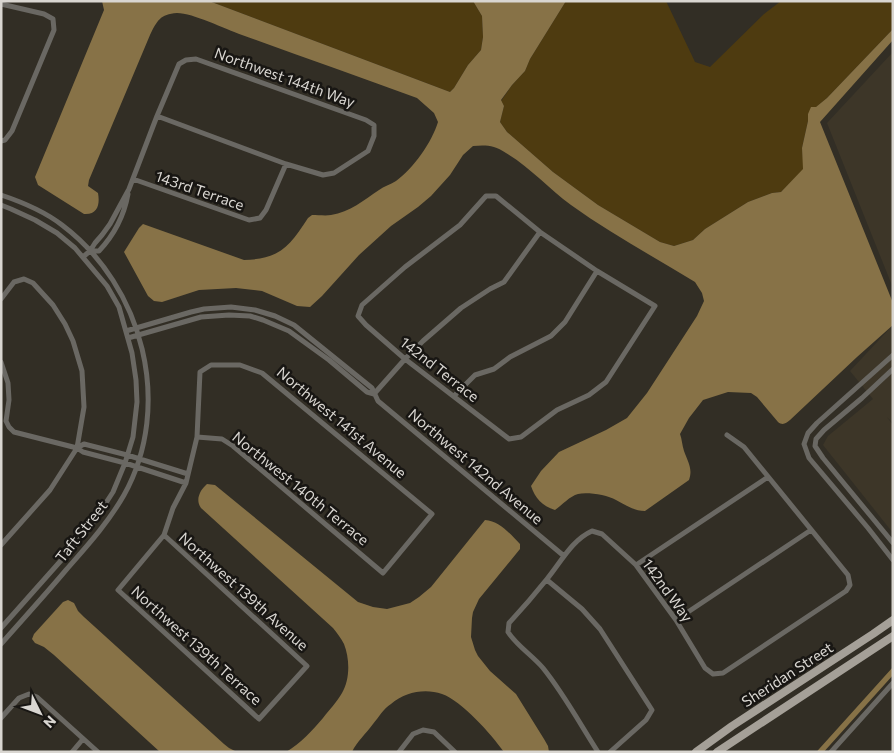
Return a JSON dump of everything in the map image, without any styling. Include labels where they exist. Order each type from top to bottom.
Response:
[{"type":"main road","name":"Sheridan Street","points":[[696,752],[732,726],[893,620]]},
{"type":"main road","name":"Sheridan Street","points":[[717,752],[893,636]]},
{"type":"street","points":[[1,4],[44,14],[53,19],[54,30],[12,131],[3,141]]},
{"type":"street","name":"Northwest 144th Way","points":[[157,116],[179,64],[186,60],[196,59],[366,120],[374,126],[374,136],[368,151],[334,172],[324,175],[286,164]]},
{"type":"street","points":[[83,257],[90,250],[99,250],[112,234],[122,216],[129,189],[157,116],[286,164]]},
{"type":"street","name":"143rd Terrace","points":[[133,179],[249,220],[260,218],[266,210],[286,164]]},
{"type":"street","points":[[1,195],[38,210],[61,224],[80,239],[112,278],[136,328]]},
{"type":"street","name":"142nd Terrace","points":[[540,232],[496,196],[486,196],[460,225],[405,267],[362,304],[358,316],[405,359],[509,439],[521,437],[557,410],[589,395],[606,382],[655,306],[597,271]]},
{"type":"street","points":[[1,206],[35,220],[57,233],[75,248],[108,286],[119,307],[126,331]]},
{"type":"street","points":[[374,394],[423,341],[461,308],[504,282],[540,232],[597,271],[565,322],[551,336],[510,357],[494,368],[475,375],[454,396]]},
{"type":"street","points":[[1,298],[14,282],[24,279],[33,283],[53,305],[73,341],[82,371],[84,407],[77,448],[50,490],[1,545]]},
{"type":"street","name":"Northwest 142nd Avenue","points":[[126,331],[191,312],[218,307],[243,308],[282,319],[302,331],[372,388],[378,400],[564,556]]},
{"type":"street","name":"Northwest 142nd Avenue","points":[[128,338],[214,315],[238,315],[263,320],[282,327],[298,337],[367,392],[374,394]]},
{"type":"street","name":"Taft Street","points":[[1,644],[100,532],[124,495],[136,467],[145,440],[148,403],[144,354],[136,328]]},
{"type":"street","name":"Taft Street","points":[[1,628],[89,529],[113,492],[133,438],[137,402],[132,353],[126,331]]},
{"type":"street","points":[[893,355],[817,423],[808,433],[804,444],[809,458],[893,560]]},
{"type":"street","points":[[1,362],[8,383],[9,400],[6,421],[14,432],[77,448],[83,452],[125,463],[186,483]]},
{"type":"street","name":"Northwest 141st Avenue","points":[[197,437],[200,372],[211,365],[240,364],[262,373],[432,514],[384,573]]},
{"type":"street","points":[[893,369],[824,430],[816,439],[815,446],[822,458],[893,543]]},
{"type":"street","points":[[676,620],[810,530],[744,447],[727,436]]},
{"type":"street","points":[[164,535],[173,508],[186,483],[197,437]]},
{"type":"street","name":"Northwest 140th Terrace","points":[[197,437],[222,439],[233,446],[384,573]]},
{"type":"street","points":[[77,448],[84,444],[188,474]]},
{"type":"street","points":[[636,565],[768,477]]},
{"type":"street","name":"142nd Way","points":[[564,556],[584,535],[592,531],[602,534],[636,565],[676,620],[705,668],[712,674],[723,672],[846,591],[850,585],[848,576],[810,530]]},
{"type":"street","name":"Northwest 139th Terrace","points":[[164,535],[118,590],[259,719]]},
{"type":"street","name":"Northwest 139th Avenue","points":[[164,535],[307,666],[259,719]]},
{"type":"street","points":[[564,556],[547,580],[509,624],[508,632],[542,667],[598,752]]},
{"type":"street","points":[[547,580],[582,609],[600,629],[652,710],[646,720],[610,752]]},
{"type":"street","points":[[831,752],[893,683]]},
{"type":"street","points":[[1,718],[19,698],[29,694],[37,698],[98,752]]},
{"type":"street","points":[[399,752],[413,734],[423,730],[434,732],[455,752]]},
{"type":"street","points":[[72,752],[83,739]]},
{"type":"shaded area","points":[[102,1],[209,1],[450,92],[468,65],[481,50],[483,37],[482,16],[473,1],[566,1],[530,59],[525,71],[501,100],[504,106],[500,122],[507,132],[553,172],[598,205],[660,242],[674,246],[693,240],[705,229],[748,202],[772,193],[781,192],[803,169],[802,148],[811,107],[816,107],[827,98],[893,29],[893,40],[820,122],[893,303],[893,325],[784,424],[778,422],[757,397],[751,393],[728,392],[703,400],[689,418],[680,434],[690,469],[689,480],[645,511],[634,509],[608,497],[587,493],[575,495],[555,510],[550,508],[540,501],[531,486],[541,471],[559,452],[627,418],[647,393],[697,316],[704,301],[702,293],[695,282],[586,215],[502,150],[494,147],[473,146],[463,155],[450,175],[431,196],[391,226],[359,255],[310,307],[297,306],[262,291],[236,288],[199,290],[162,302],[154,301],[148,296],[124,252],[143,224],[244,260],[267,257],[282,250],[289,244],[312,215],[329,215],[344,211],[396,181],[409,170],[421,154],[438,122],[434,113],[417,98],[200,18],[177,13],[167,15],[160,19],[150,35],[89,180],[88,186],[98,193],[99,201],[97,208],[92,213],[84,214],[38,185],[35,177],[104,10]]},
{"type":"shaded area","points":[[209,1],[473,1],[482,16],[483,37],[481,50],[468,65],[450,92]]},
{"type":"shaded area","points":[[566,1],[666,1],[695,62],[710,67],[764,14],[781,1],[893,1],[893,29],[827,98],[808,114],[802,148],[804,169],[781,192],[772,193],[748,202],[705,229],[693,240],[674,246],[660,242],[598,205],[553,172],[507,132],[500,122],[504,106],[501,101],[525,71],[530,59]]},
{"type":"shaded area","points":[[893,52],[893,288],[827,123]]},
{"type":"shaded area","points":[[893,325],[893,423],[887,417],[893,425],[893,533],[823,445],[828,436],[873,399],[850,371]]},
{"type":"shaded area","points":[[207,484],[215,485],[358,602],[373,607],[387,609],[410,603],[419,597],[431,587],[485,520],[496,523],[505,529],[520,544],[520,549],[479,599],[473,612],[471,637],[478,656],[490,671],[516,694],[548,746],[549,752],[504,752],[492,736],[458,703],[436,692],[422,691],[402,697],[388,706],[352,752],[286,752],[297,745],[323,718],[345,688],[348,676],[346,650],[342,640],[333,628],[201,508],[198,502],[199,495]]},
{"type":"shaded area","points":[[68,600],[74,603],[84,617],[224,744],[237,752],[160,752],[54,655],[35,643],[32,639],[34,634],[63,602]]},
{"type":"waterway","points":[[820,752],[893,671]]}]
